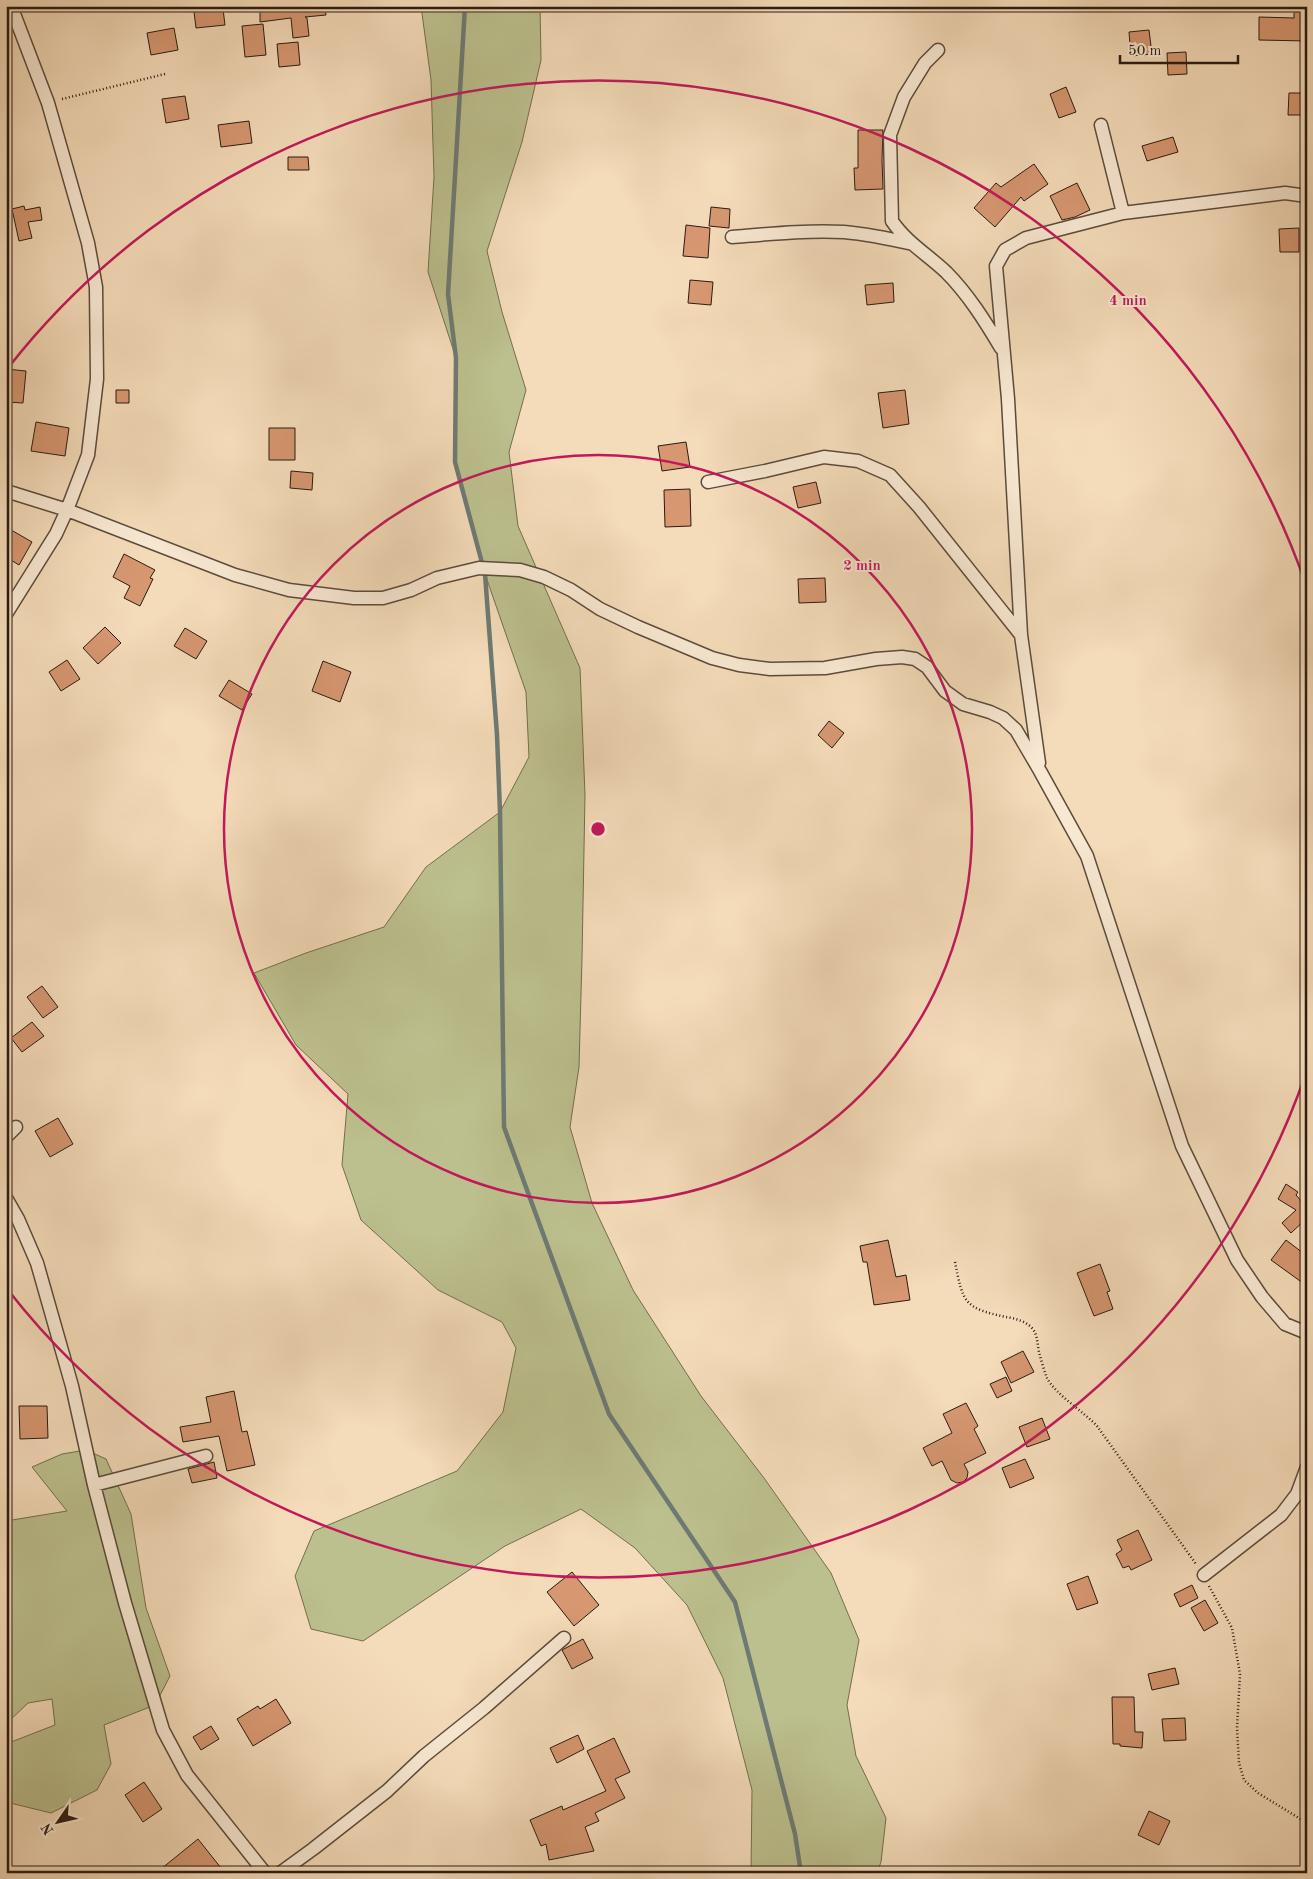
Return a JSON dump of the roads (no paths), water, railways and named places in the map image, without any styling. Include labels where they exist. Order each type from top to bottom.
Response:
[{"type":"street","points":[[6,614],[56,534],[67,510],[88,455],[97,379],[96,288],[88,242],[48,103],[11,6]]},
{"type":"street","points":[[938,50],[925,64],[904,97],[890,135],[892,221],[899,231],[952,280],[981,313],[1004,352]]},
{"type":"street","points":[[1100,125],[1123,213]]},
{"type":"street","points":[[1040,770],[1021,635],[1004,352],[996,266],[1005,250],[1026,238],[1123,213],[1285,192],[1307,196]]},
{"type":"street","points":[[732,237],[804,232],[845,232],[888,238],[913,244]]},
{"type":"street","points":[[708,482],[824,457],[858,461],[890,474],[919,507],[1021,635]]},
{"type":"street","points":[[6,491],[67,510],[235,575],[289,590],[354,598],[383,598],[411,590],[437,578],[480,568],[520,570],[544,577],[571,590],[600,609],[638,627],[712,658],[739,665],[770,669],[825,668],[884,658],[902,657],[915,660],[926,667],[945,691],[963,704],[1003,718],[1016,730],[1040,770],[1087,856],[1182,1146],[1237,1260],[1262,1297],[1285,1324],[1307,1333]]},
{"type":"street","points":[[6,1136],[16,1127]]},
{"type":"street","points":[[6,1198],[18,1219],[37,1263],[72,1386],[94,1485],[125,1603],[163,1730],[187,1775],[265,1873]]},
{"type":"street","points":[[94,1485],[206,1456]]},
{"type":"street","points":[[1204,1575],[1281,1515],[1297,1494],[1307,1467]]},
{"type":"street","points":[[280,1873],[314,1849],[387,1791],[424,1756],[484,1708],[564,1638]]},
{"type":"waterway","points":[[465,6],[448,294],[456,358],[455,462],[485,574],[497,735],[500,812],[504,1127],[609,1414],[735,1602],[795,1834],[801,1873]]}]
